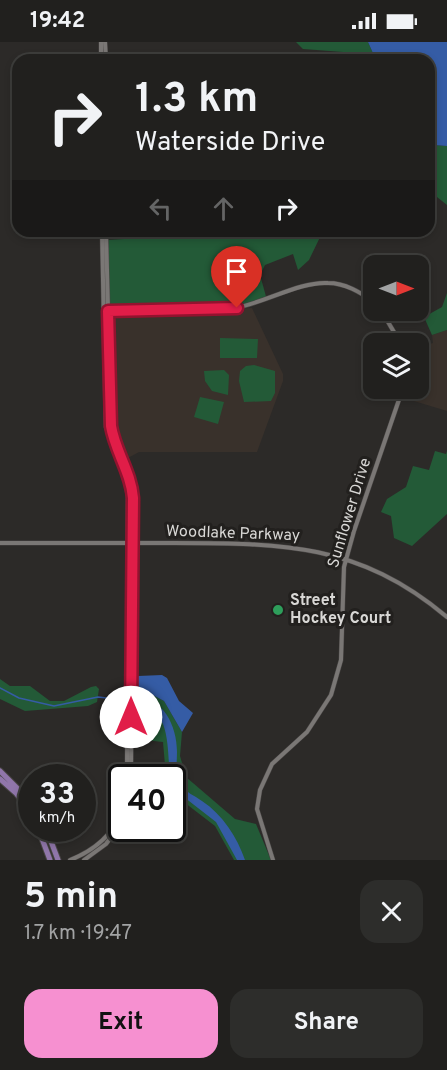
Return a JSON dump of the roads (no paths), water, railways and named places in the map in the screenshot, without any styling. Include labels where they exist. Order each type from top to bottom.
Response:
[{"type":"main road","points":[[0,771],[18,788]]},
{"type":"main road","points":[[0,780],[18,796]]},
{"type":"main road","points":[[43,842],[50,860]]},
{"type":"main road","points":[[51,842],[58,860]]},
{"type":"street","points":[[105,237],[111,426],[132,490],[127,764]]},
{"type":"street","points":[[105,268],[106,237]]},
{"type":"street","points":[[106,311],[233,308],[273,299],[312,284],[328,282],[363,294]]},
{"type":"street","name":"Sunflower Drive","points":[[273,860],[257,809],[260,790],[272,764],[308,732],[331,695],[341,660],[342,578],[354,531],[399,399]]},
{"type":"street","name":"Woodlake Parkway","points":[[0,543],[274,544],[307,548],[347,559],[393,580],[447,617]]},
{"type":"street","points":[[130,543],[131,764]]},
{"type":"street","points":[[70,860],[96,846],[108,833]]},
{"type":"street","points":[[84,860],[108,841]]},
{"type":"water","points":[[368,42],[447,42],[447,146],[435,145],[435,54],[373,54]]},
{"type":"water","points":[[162,675],[167,678],[179,701],[193,713],[182,732],[164,701],[134,685],[138,676]]},
{"type":"water","points":[[135,695],[145,697],[161,707],[166,714],[174,732],[177,764],[169,764],[165,731],[156,712],[147,706],[135,704]]},
{"type":"water","points":[[186,791],[210,807],[223,820],[238,843],[245,860],[237,860],[216,822],[186,799]]},
{"type":"waterway","points":[[0,688],[19,698],[54,706],[98,697],[124,700]]},
{"type":"place","name":"Street Hockey Court","points":[[278,610]]}]
